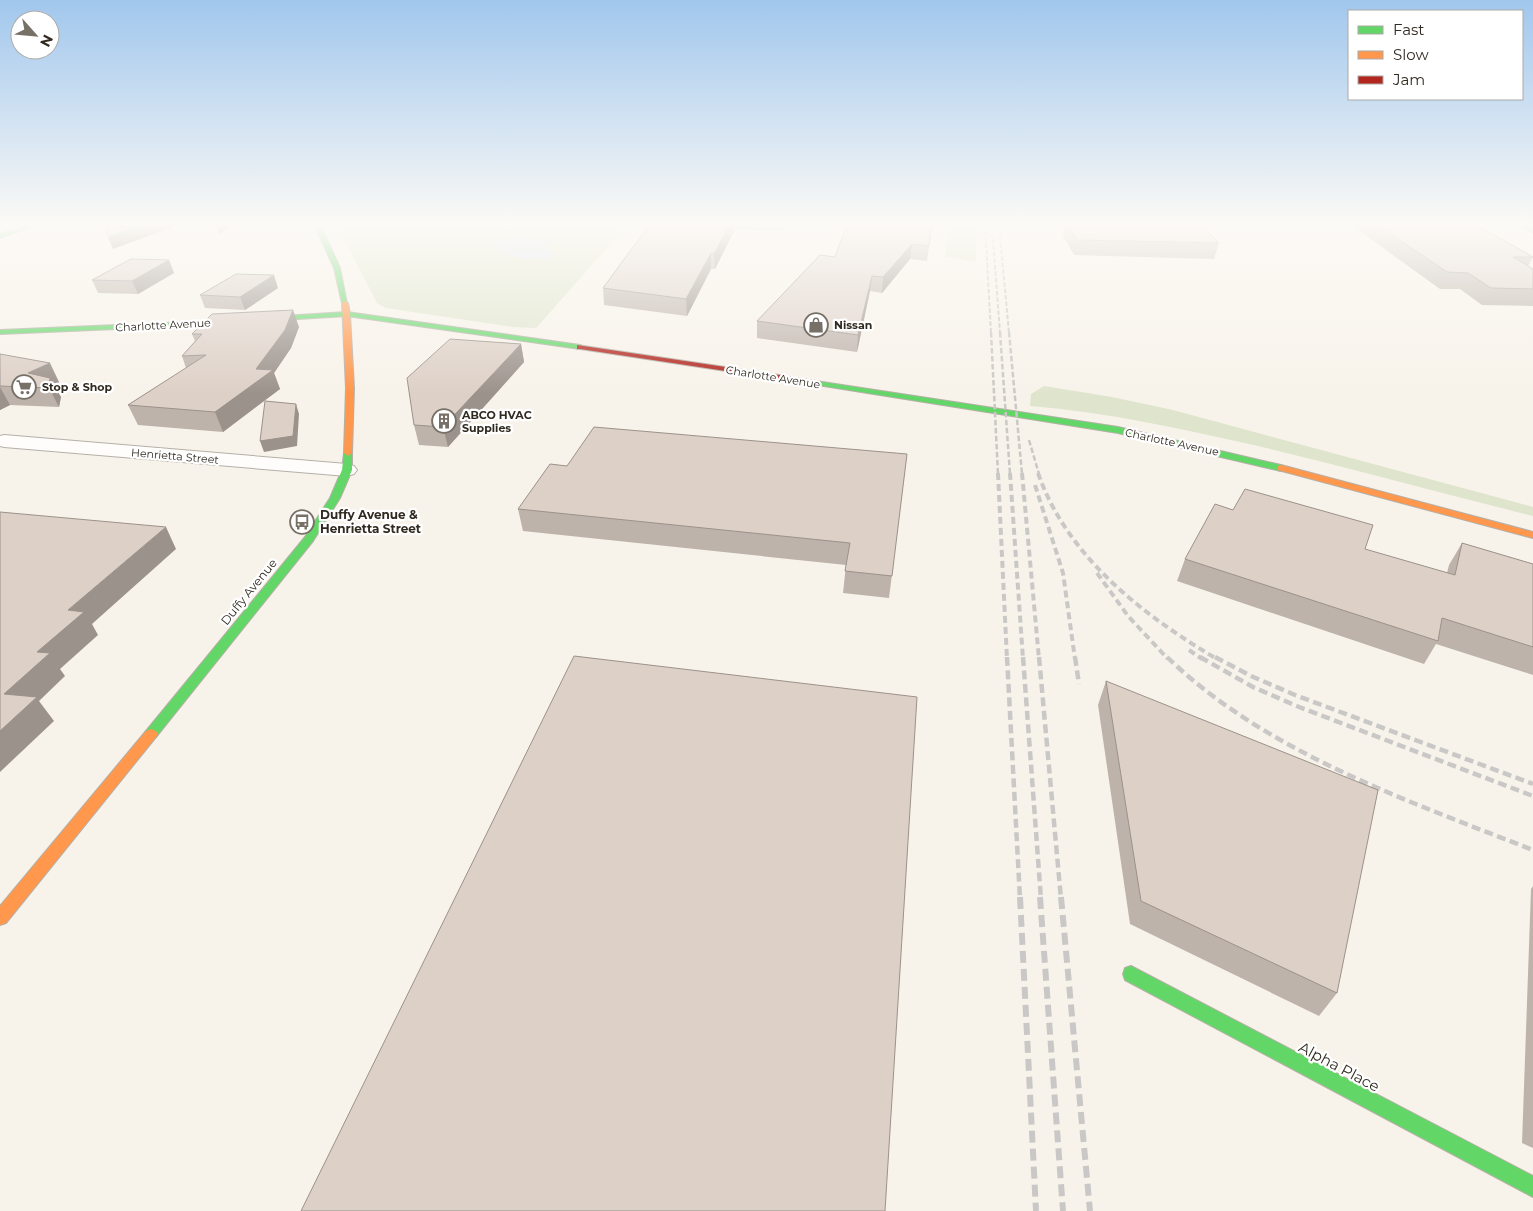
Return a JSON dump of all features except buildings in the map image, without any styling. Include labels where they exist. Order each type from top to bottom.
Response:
[{"type":"street","name":"Duffy Avenue","points":[[0,918],[309,539],[335,498],[347,470],[350,388],[347,314],[340,281]]},
{"type":"street","name":"Charlotte Avenue","points":[[0,332],[187,324],[347,314],[604,350],[1118,430],[1215,450],[1279,466],[1533,535]]},
{"type":"street","name":"Henrietta Street","points":[[4,441],[347,470]]},
{"type":"street","name":"Alpha Place","points":[[1131,974],[1533,1187]]},
{"type":"green space","points":[[365,281],[578,281],[536,328],[513,327],[386,308],[377,303]]},
{"type":"green space","points":[[1044,386],[1112,397],[1173,410],[1533,507],[1533,516],[1292,454],[1201,433],[1087,412],[1030,406],[1031,394]]},
{"type":"railway","points":[[988,281],[991,333]]},
{"type":"railway","points":[[996,281],[1000,333]]},
{"type":"railway","points":[[1004,281],[1009,333]]},
{"type":"railway","points":[[991,332],[998,474]]},
{"type":"railway","points":[[1000,332],[1010,474]]},
{"type":"railway","points":[[1009,332],[1022,474]]},
{"type":"railway","points":[[1029,440],[1039,474]]},
{"type":"railway","points":[[998,473],[1007,659]]},
{"type":"railway","points":[[1010,473],[1023,659]]},
{"type":"railway","points":[[1022,473],[1039,659]]},
{"type":"railway","points":[[1038,473],[1051,503],[1068,531],[1088,557],[1111,581],[1162,624],[1217,659]]},
{"type":"railway","points":[[1035,485],[1063,573],[1075,659]]},
{"type":"railway","points":[[1097,573],[1128,616],[1168,659]]},
{"type":"railway","points":[[1189,650],[1202,659]]},
{"type":"railway","points":[[1007,657],[1020,899]]},
{"type":"railway","points":[[1023,657],[1041,899]]},
{"type":"railway","points":[[1039,657],[1061,899]]},
{"type":"railway","points":[[1075,657],[1079,684]]},
{"type":"railway","points":[[1167,657],[1206,691],[1248,720],[1293,747],[1340,771],[1388,792],[1533,850]]},
{"type":"railway","points":[[1200,657],[1253,687],[1299,707],[1533,796]]},
{"type":"railway","points":[[1215,657],[1251,676],[1295,695],[1533,784]]},
{"type":"railway","points":[[1020,897],[1036,1211]]},
{"type":"railway","points":[[1040,897],[1063,1211]]},
{"type":"railway","points":[[1061,897],[1090,1211]]},
{"type":"traffic: fast","points":[[340,281],[345,303]]},
{"type":"traffic: fast","points":[[0,332],[187,324],[347,314],[580,347]]},
{"type":"traffic: fast","points":[[786,378],[1118,430],[1281,468]]},
{"type":"traffic: fast","points":[[151,734],[309,539],[335,498],[347,470],[348,453]]},
{"type":"traffic: fast","points":[[1131,974],[1533,1187]]},
{"type":"traffic: slow","points":[[345,303],[350,388],[348,453]]},
{"type":"traffic: slow","points":[[1281,468],[1533,535]]},
{"type":"traffic: slow","points":[[0,918],[151,734]]},
{"type":"traffic: jam","points":[[580,347],[786,378]]},
{"type":"place","name":"Nissan","points":[[816,325]]},
{"type":"place","name":"Stop & Shop","points":[[24,387]]},
{"type":"place","name":"ABCO HVAC Supplies","points":[[444,421]]},
{"type":"place","name":"Duffy Avenue & Henrietta Street","points":[[302,522]]}]
